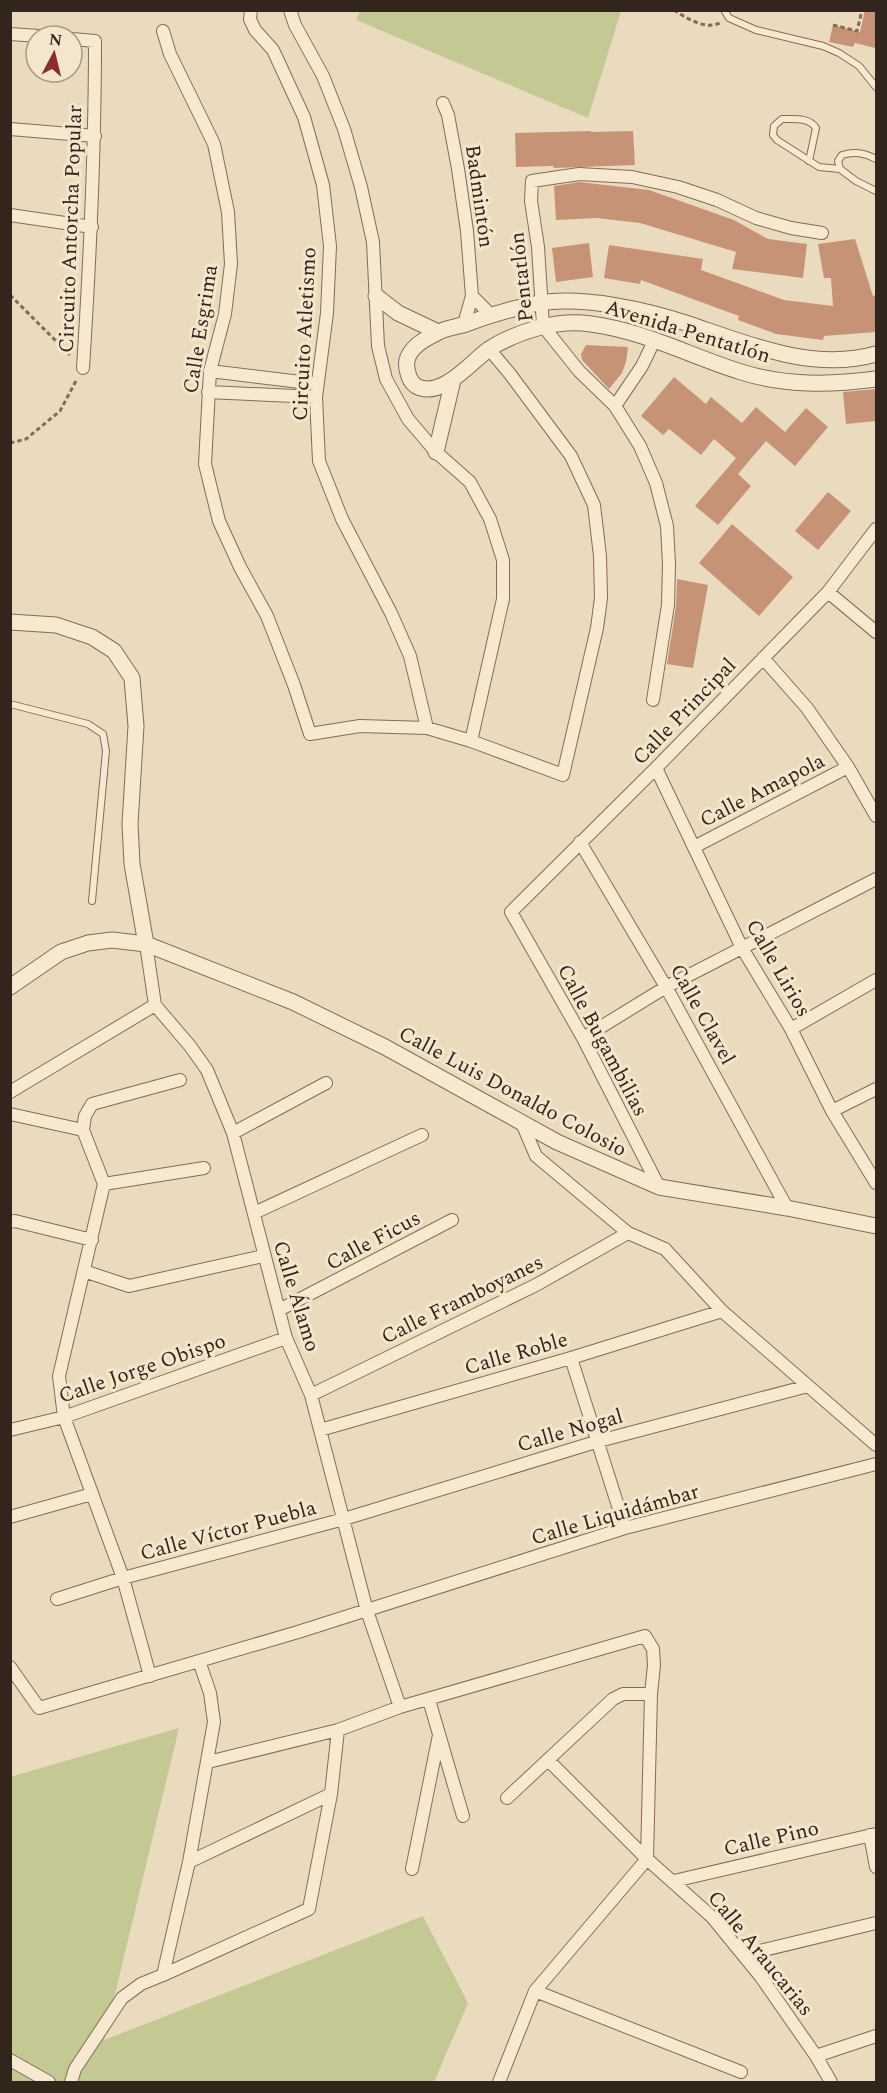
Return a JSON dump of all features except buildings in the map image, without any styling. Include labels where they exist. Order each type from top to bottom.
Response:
[{"type":"street","name":"Circuito Atletismo","points":[[251,10],[250,19],[255,30],[273,50],[304,117],[323,185],[330,246],[327,313],[316,397],[319,461],[342,519],[391,613],[410,656],[427,728]]},
{"type":"street","points":[[290,10],[295,25],[323,76],[344,129],[360,187],[373,242],[378,346],[386,379],[408,419],[436,452],[470,482],[490,519],[503,560],[503,599],[471,741]]},
{"type":"street","name":"Calle Esgrima","points":[[163,31],[170,54],[214,144],[228,212],[231,264],[225,314],[210,370],[205,464],[219,521],[240,567],[267,616],[310,734],[360,726],[427,728]]},
{"type":"street","name":"Circuito Antorcha Popular","points":[[83,368],[95,136],[95,41],[84,40]]},
{"type":"street","name":"Badmintón","points":[[442,103],[448,115],[461,189],[472,296]]},
{"type":"street","points":[[10,129],[95,136]]},
{"type":"street","name":"Pentatlón","points":[[653,700],[668,605],[667,526],[656,483],[640,446],[615,406],[579,371],[543,326],[538,247],[531,201],[532,181],[579,174],[632,177],[678,187],[717,200],[756,219],[822,233]]},
{"type":"street","points":[[10,215],[92,227]]},
{"type":"street","points":[[376,296],[398,313],[438,332]]},
{"type":"street","points":[[464,324],[472,296],[491,315]]},
{"type":"street","name":"Avenida Pentatlón","points":[[876,354],[862,358],[811,359],[752,347],[687,323],[625,306],[573,302],[541,303],[491,315],[438,332],[412,349],[406,360],[410,380],[415,385],[430,388],[453,380],[489,349],[543,326],[587,323],[620,328],[743,373],[792,383],[834,384],[876,379]]},
{"type":"street","points":[[615,406],[642,366],[655,339]]},
{"type":"street","points":[[427,728],[471,741],[563,775],[597,628],[601,598],[600,556],[594,505],[571,456],[489,349]]},
{"type":"street","points":[[210,370],[317,384]]},
{"type":"street","points":[[436,452],[453,380]]},
{"type":"street","points":[[208,392],[316,397]]},
{"type":"street","name":"Calle Principal","points":[[511,912],[828,592],[876,529]]},
{"type":"street","points":[[828,592],[876,632]]},
{"type":"street","points":[[10,622],[56,625],[92,637],[114,651],[132,678],[136,726],[130,824],[132,864],[154,1005],[10,1092]]},
{"type":"street","points":[[763,658],[807,708],[848,767],[876,816]]},
{"type":"street","name":"Calle Amapola","points":[[694,847],[848,767]]},
{"type":"street","name":"Calle Lirios","points":[[656,768],[742,948],[791,1029],[832,1111],[876,1183]]},
{"type":"street","name":"Calle Clavel","points":[[580,842],[666,987],[787,1208]]},
{"type":"street","points":[[582,1038],[666,987],[876,879]]},
{"type":"street","name":"Calle Bugambilias","points":[[511,912],[582,1038],[659,1187]]},
{"type":"street","name":"Calle Luis Donaldo Colosio","points":[[10,987],[18,978],[61,952],[88,943],[112,940],[146,944],[293,1002],[385,1047],[557,1142],[659,1187],[787,1208],[876,1226]]},
{"type":"street","points":[[791,1029],[876,980]]},
{"type":"street","name":"Calle Álamo","points":[[154,1005],[190,1046],[207,1070],[233,1133],[286,1338],[311,1395],[367,1611],[400,1707]]},
{"type":"street","points":[[150,1676],[123,1578],[63,1417],[58,1376],[104,1184],[82,1130],[85,1116],[92,1104],[180,1080]]},
{"type":"street","points":[[233,1133],[326,1083]]},
{"type":"street","points":[[832,1111],[876,1089]]},
{"type":"street","points":[[10,1114],[82,1130]]},
{"type":"street","points":[[521,1121],[536,1156],[628,1233],[665,1249],[722,1311],[876,1445]]},
{"type":"street","points":[[254,1213],[422,1135]]},
{"type":"street","points":[[104,1184],[204,1168]]},
{"type":"street","name":"Calle Ficus","points":[[279,1310],[452,1220]]},
{"type":"street","points":[[10,1222],[15,1221],[92,1240]]},
{"type":"street","name":"Calle Framboyanes","points":[[311,1395],[537,1285],[628,1233]]},
{"type":"street","points":[[84,1270],[129,1286],[263,1256]]},
{"type":"street","name":"Calle Roble","points":[[320,1430],[571,1358],[722,1311]]},
{"type":"street","name":"Calle Jorge Obispo","points":[[10,1430],[63,1417],[286,1338]]},
{"type":"street","points":[[571,1358],[626,1528]]},
{"type":"street","name":"Calle Nogal","points":[[344,1519],[598,1441],[808,1386]]},
{"type":"street","name":"Calle Liquidámbar","points":[[10,1667],[39,1708],[367,1611],[626,1528],[876,1464]]},
{"type":"street","points":[[10,1517],[92,1494]]},
{"type":"street","name":"Calle Víctor Puebla","points":[[57,1599],[123,1578],[344,1519]]},
{"type":"street","points":[[208,1762],[338,1730],[400,1707],[645,1636],[654,1649],[648,1859],[535,1991],[502,2081]]},
{"type":"street","points":[[163,1975],[189,1862],[214,1722],[210,1693],[199,1661]]},
{"type":"street","points":[[507,1798],[613,1699],[623,1694],[651,1694]]},
{"type":"street","points":[[429,1700],[463,1816]]},
{"type":"street","points":[[71,2082],[75,2068],[122,1998],[141,1984],[309,1909],[331,1794],[338,1730]]},
{"type":"street","points":[[412,1869],[439,1735]]},
{"type":"street","name":"Calle Araucarias","points":[[548,1760],[648,1859],[712,1917],[761,1977],[816,2056],[831,2082]]},
{"type":"street","points":[[189,1862],[331,1794]]},
{"type":"street","points":[[873,1834],[876,1867]]},
{"type":"street","name":"Calle Pino","points":[[674,1881],[873,1834]]},
{"type":"street","points":[[743,1955],[876,1923]]},
{"type":"street","points":[[535,1991],[741,2072]]},
{"type":"street","points":[[816,2056],[876,2036]]},
{"type":"street","points":[[10,2060],[50,2082]]},
{"type":"lane","points":[[724,10],[729,18],[764,33],[823,46],[839,52],[860,66],[876,87]]},
{"type":"lane","points":[[810,161],[816,128],[813,122],[782,119],[774,126],[774,135],[777,140],[819,167],[840,169],[876,191]]},
{"type":"lane","points":[[840,169],[838,161],[842,155],[852,152],[867,154],[876,159]]},
{"type":"lane","points":[[10,704],[88,724],[103,734],[106,751],[92,901]]},
{"type":"path","points":[[674,10],[694,22],[716,26],[729,18]]},
{"type":"path","points":[[833,26],[857,31],[862,10]]},
{"type":"path","points":[[10,295],[83,368]]},
{"type":"path","name":"Circuito Antorcha Popular","points":[[10,443],[26,439],[60,411],[83,368]]},
{"type":"green space","points":[[360,10],[621,11],[588,118],[356,20]]},
{"type":"green space","points":[[179,1728],[104,2040],[423,1916],[468,2003],[434,2082],[11,2082],[10,1777]]}]
